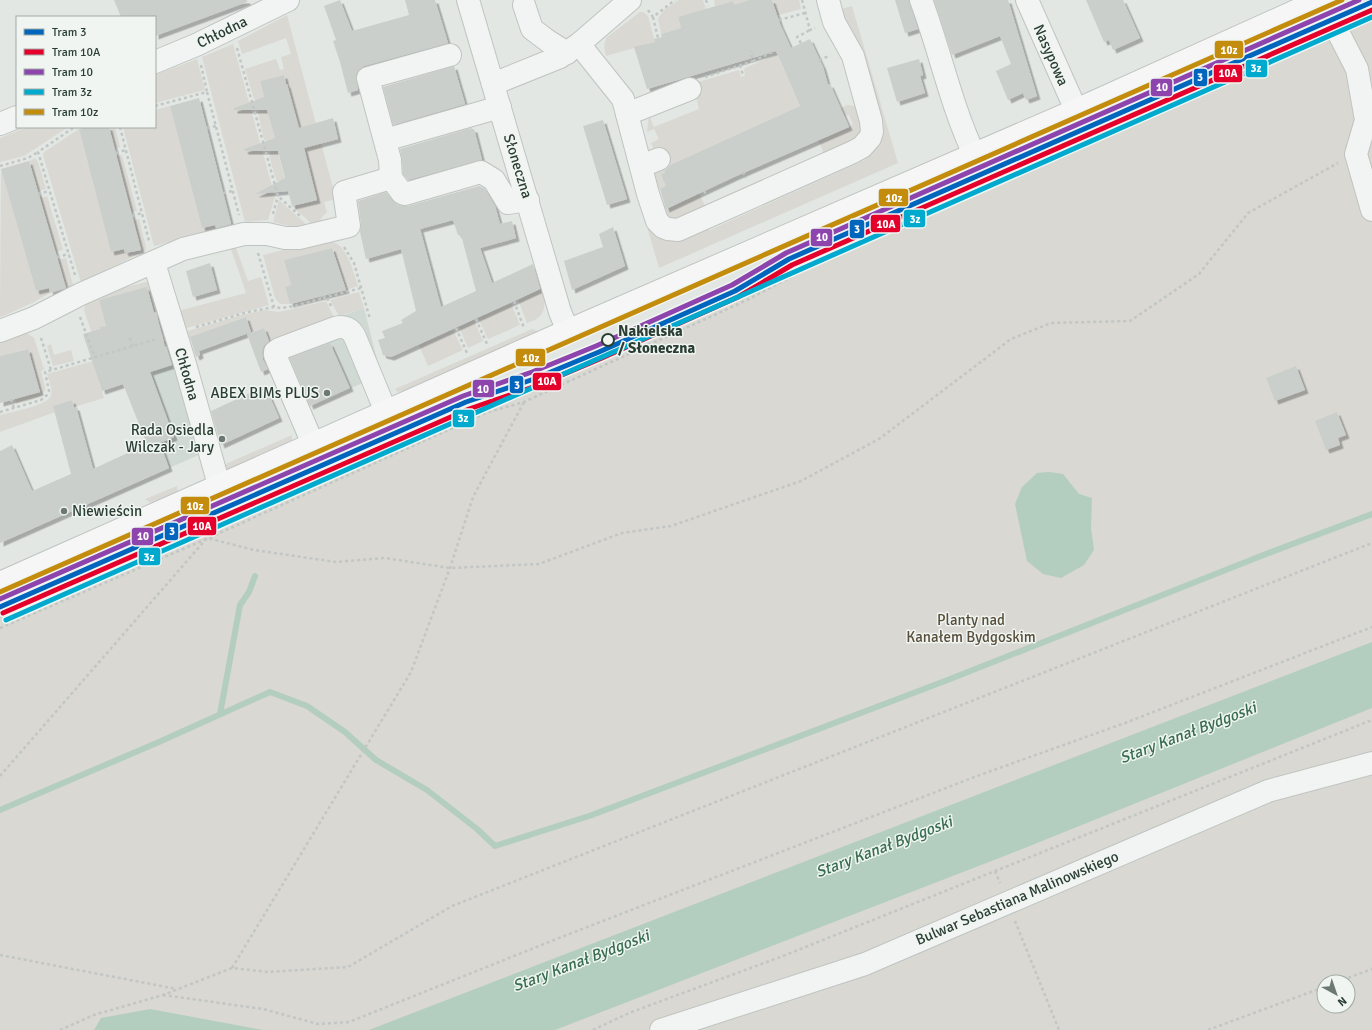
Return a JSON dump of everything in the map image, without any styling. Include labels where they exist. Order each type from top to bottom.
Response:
[{"type":"main road","points":[[0,583],[568,331],[1076,110],[1320,0]]},
{"type":"street","name":"Chłodna","points":[[156,62],[196,45],[288,0]]},
{"type":"street","name":"Słoneczna","points":[[468,0],[560,312],[568,331]]},
{"type":"street","points":[[524,5],[532,30],[548,41],[573,48],[623,99],[627,114],[650,162],[657,221],[663,227],[678,230],[853,152],[866,143],[872,132],[871,121],[853,56],[834,22],[828,0]]},
{"type":"street","points":[[921,0],[931,27],[948,88],[974,154]]},
{"type":"street","name":"Nasypowa","points":[[1027,0],[1076,110]]},
{"type":"street","points":[[1324,0],[1357,69],[1366,120],[1356,154],[1372,210]]},
{"type":"street","points":[[493,84],[553,61],[637,2]]},
{"type":"street","points":[[450,55],[368,78],[390,160],[391,178],[402,193],[405,194],[481,172],[494,180],[508,203],[528,200]]},
{"type":"street","points":[[627,114],[690,89]]},
{"type":"street","points":[[385,140],[500,107]]},
{"type":"street","points":[[0,124],[16,117]]},
{"type":"street","points":[[0,332],[34,318],[77,296],[183,249],[250,234],[299,238],[349,226],[344,192],[391,178]]},
{"type":"street","name":"Chłodna","points":[[154,263],[219,485]]},
{"type":"street","points":[[313,444],[275,355],[275,352],[279,349],[335,328],[343,326],[347,328],[355,337],[386,412]]},
{"type":"street","name":"Bulwar Sebastiana Malinowskiego","points":[[661,1030],[865,964],[1268,791],[1372,763]]},
{"type":"path","points":[[653,17],[675,0]]},
{"type":"path","points":[[706,0],[708,6]]},
{"type":"path","points":[[802,0],[810,30]]},
{"type":"path","points":[[637,2],[653,17],[658,38]]},
{"type":"path","points":[[779,20],[805,13]]},
{"type":"path","points":[[0,628],[207,538],[488,412],[524,402],[749,299],[870,236],[1372,17]]},
{"type":"path","points":[[800,43],[797,37],[810,30],[818,28]]},
{"type":"path","points":[[751,51],[753,61]]},
{"type":"path","points":[[690,89],[697,79],[753,61],[773,52]]},
{"type":"path","points":[[239,56],[278,196],[318,234],[334,239],[342,244],[354,264],[372,326]]},
{"type":"path","points":[[200,62],[233,191],[258,255],[274,307]]},
{"type":"path","points":[[740,65],[743,75]]},
{"type":"path","points":[[156,106],[207,92]]},
{"type":"path","points":[[253,107],[259,105]]},
{"type":"path","points":[[207,128],[216,126]]},
{"type":"path","points":[[0,166],[28,158],[73,128]]},
{"type":"path","points":[[120,128],[154,263]]},
{"type":"path","points":[[265,147],[269,146]]},
{"type":"path","points":[[116,153],[126,150]]},
{"type":"path","points":[[38,152],[69,254],[77,296],[95,358]]},
{"type":"path","points":[[207,538],[254,550],[336,562],[385,558],[450,568],[539,564],[622,533],[671,526],[801,481],[879,439],[1011,339],[1050,323],[1130,321],[1199,274],[1248,213],[1356,154]]},
{"type":"path","points":[[276,188],[280,186]]},
{"type":"path","points":[[38,194],[50,191]]},
{"type":"path","points":[[224,193],[233,191]]},
{"type":"path","points":[[132,216],[142,214]]},
{"type":"path","points":[[57,257],[69,254]]},
{"type":"path","points":[[0,412],[45,398],[49,391],[45,372],[133,347],[175,332],[248,312],[274,307],[281,308],[295,306],[323,297],[361,288]]},
{"type":"path","points":[[514,302],[525,328]]},
{"type":"path","points":[[34,318],[51,370]]},
{"type":"path","points":[[476,319],[487,344]]},
{"type":"path","points":[[456,328],[467,353]]},
{"type":"path","points":[[130,338],[133,347]]},
{"type":"path","points":[[11,399],[14,408]]},
{"type":"path","points":[[232,968],[410,672],[450,568],[473,497],[524,402]]},
{"type":"path","points":[[0,776],[207,538]]},
{"type":"path","points":[[60,1030],[94,1015],[163,995],[232,968],[268,972],[348,967],[452,906],[1372,543]]},
{"type":"path","points":[[163,995],[263,1009],[318,1024],[349,1022],[564,936],[977,776],[1126,723],[1372,627]]},
{"type":"path","points":[[593,1030],[629,1013],[783,956],[1372,720]]},
{"type":"path","points":[[995,871],[1059,1030]]},
{"type":"path","points":[[0,955],[178,989]]},
{"type":"path","points":[[1356,975],[1372,969]]},
{"type":"path","points":[[1208,1030],[1316,990]]},
{"type":"shaded area","name":"ABEX BIMs PLUS","points":[[364,308],[381,375],[294,413],[261,344]]},
{"type":"shaded area","points":[[170,343],[201,454],[169,468],[140,393],[128,356]]},
{"type":"green space","points":[[679,0],[703,0],[706,9],[678,17],[681,28],[661,34],[658,18],[665,9]]},
{"type":"green space","points":[[714,0],[749,0],[734,5],[733,1],[715,6]]},
{"type":"green space","points":[[772,0],[799,0],[801,9],[775,16]]},
{"type":"green space","points":[[852,6],[898,163],[659,268],[639,199],[651,221],[699,226],[710,230],[865,160],[876,139],[838,10]]},
{"type":"green space","name":"Planty nad Kanałem Bydgoskim","points":[[1372,8],[1372,1030],[0,1030],[0,612],[19,604],[16,602],[46,586],[64,582],[67,584],[268,497],[259,487],[262,481],[271,474],[326,455],[337,466],[441,420],[439,416],[442,402],[452,390],[460,392],[469,388],[469,391],[478,388],[483,383],[488,382],[498,389],[496,399],[558,380],[740,298],[819,255],[1119,120],[1125,115],[1138,112]]},
{"type":"green space","points":[[640,12],[643,12],[648,16],[655,42],[606,56],[604,47],[606,38]]},
{"type":"green space","points":[[287,15],[336,199],[324,202],[327,212],[321,218],[321,223],[313,225],[292,206],[317,200],[284,75],[260,81],[264,98],[256,100],[254,99],[245,69],[276,59],[280,70],[284,69],[281,57],[291,54],[286,38],[242,54],[238,41]]},
{"type":"green space","points":[[233,44],[275,197],[268,220],[245,222],[202,57]]},
{"type":"green space","points":[[777,54],[800,106],[663,168],[651,143],[659,139],[654,129],[647,132],[649,115],[654,127],[699,109],[696,96],[702,92],[698,82],[739,70],[741,77],[745,75],[745,68]]},
{"type":"green space","points":[[197,59],[205,90],[156,103],[156,75]]},
{"type":"green space","points":[[847,105],[856,106],[861,123],[860,133],[847,144],[824,154],[818,139],[853,125],[849,115],[844,116],[841,108]]},
{"type":"green space","points":[[170,106],[202,228],[215,225],[217,230],[154,246],[123,128],[156,128],[156,110]]},
{"type":"green space","points":[[267,108],[275,139],[267,141],[264,140],[258,113],[259,110]]},
{"type":"green space","points":[[25,128],[66,128],[24,156],[0,162],[0,138]]},
{"type":"green space","points":[[109,128],[115,128],[120,147],[115,149]]},
{"type":"green space","points":[[79,129],[111,252],[124,249],[126,253],[141,250],[133,220],[139,219],[146,247],[146,250],[81,283],[43,155],[44,152]]},
{"type":"green space","points":[[277,149],[285,180],[280,182],[276,180],[269,155],[272,150]]},
{"type":"green space","points":[[122,155],[137,211],[131,212],[116,156]]},
{"type":"green space","points":[[35,158],[38,162],[46,189],[38,191],[29,161]]},
{"type":"green space","points":[[663,168],[665,173],[662,174],[667,186],[658,190],[654,173]]},
{"type":"green space","points":[[1,169],[36,291],[49,288],[50,293],[1,317],[0,316]]},
{"type":"green space","points":[[658,190],[666,209],[699,193],[706,208],[677,221],[665,219]]},
{"type":"green space","points":[[47,196],[63,250],[55,252],[40,198]]},
{"type":"green space","points":[[279,200],[308,226],[299,228],[273,222]]},
{"type":"green space","points":[[320,241],[333,242],[343,249],[350,261],[358,286],[346,290],[332,248],[284,260],[291,285],[285,287],[290,304],[280,304],[275,298],[263,255]]},
{"type":"green space","points":[[235,245],[248,281],[261,277],[269,305],[183,329],[178,311],[246,293],[230,246]]},
{"type":"green space","points":[[66,258],[73,285],[66,288],[57,260]]},
{"type":"green space","points":[[146,282],[153,283],[166,332],[135,341],[156,312],[154,313],[147,288],[99,300],[106,326],[99,328],[105,344],[95,343],[84,310],[86,302],[98,294]]},
{"type":"green space","points":[[544,287],[542,314],[535,320],[527,323],[518,300]]},
{"type":"green space","points":[[359,292],[364,308],[339,316],[330,300]]},
{"type":"green space","points":[[326,301],[334,317],[269,340],[264,328],[251,332],[245,317],[186,339],[184,332],[264,310],[279,312]]},
{"type":"green space","points":[[511,303],[520,325],[488,339],[478,318]]},
{"type":"green space","points":[[474,320],[483,341],[468,348],[459,327]]},
{"type":"green space","points":[[532,329],[540,332],[412,389],[398,392],[395,389]]},
{"type":"green space","points":[[453,330],[463,350],[428,366],[419,345]]},
{"type":"green space","points":[[22,332],[27,333],[34,338],[44,369],[41,371],[45,391],[35,399],[16,404],[15,398],[33,375],[26,349],[0,356],[0,338]]},
{"type":"green space","points":[[169,340],[170,343],[94,367],[104,398],[74,407],[72,400],[56,405],[58,411],[0,432],[0,415],[36,406],[48,400],[51,396],[51,388],[47,374]]},
{"type":"green space","points":[[51,344],[54,355],[71,350],[74,361],[53,366],[47,346]]},
{"type":"green space","points":[[292,435],[292,441],[224,473],[219,467]]},
{"type":"green space","points":[[177,486],[178,493],[152,504],[145,499]]},
{"type":"water","points":[[1049,472],[1063,474],[1079,494],[1092,498],[1091,528],[1094,550],[1084,565],[1061,578],[1043,574],[1027,561],[1015,504],[1022,487],[1037,473]]},
{"type":"water","name":"Stary Kanał Bydgoski","points":[[1372,642],[1372,708],[1007,855],[555,1030],[369,1030]]},
{"type":"water","points":[[150,1009],[263,1030],[94,1030],[101,1018]]},
{"type":"building","points":[[114,0],[247,0],[247,2],[156,36],[156,16],[121,16]]},
{"type":"building","points":[[340,0],[352,31],[409,15],[405,0],[435,0],[448,43],[364,66],[356,75],[358,90],[348,93],[333,41],[336,40],[324,6]]},
{"type":"building","points":[[749,0],[772,0],[780,24],[791,48],[810,39],[823,67],[828,85],[830,84],[849,127],[734,177],[666,209],[660,189],[666,186],[661,174],[665,173],[664,171],[670,165],[800,106],[776,51],[647,89],[634,47],[655,42],[654,39],[662,37],[661,34],[681,28],[678,17],[733,1],[734,5]]},
{"type":"building","points":[[895,0],[909,0],[918,29],[905,33]]},
{"type":"building","points":[[934,0],[1008,0],[1037,96],[1026,100],[1023,93],[1008,100],[996,71],[1011,64],[1000,36],[952,55]]},
{"type":"building","points":[[1086,0],[1123,0],[1140,38],[1113,50],[1109,40],[1104,42]]},
{"type":"building","points":[[919,59],[923,75],[920,76],[925,93],[897,102],[887,68]]},
{"type":"building","points":[[454,66],[465,104],[393,125],[383,87]]},
{"type":"building","points":[[284,75],[299,128],[333,118],[338,139],[304,148],[317,200],[292,206],[288,191],[255,194],[285,178],[278,151],[245,151],[244,149],[275,138],[267,110],[234,110],[234,108],[264,97],[260,81]]},
{"type":"building","points":[[199,98],[231,224],[216,228],[215,225],[202,228],[170,106]]},
{"type":"building","points":[[603,120],[627,199],[607,205],[583,126]]},
{"type":"building","points":[[109,128],[141,250],[125,253],[124,249],[111,252],[79,129]]},
{"type":"building","points":[[471,128],[474,129],[482,160],[408,180],[403,174],[400,149]]},
{"type":"building","points":[[29,161],[66,288],[50,293],[49,288],[36,291],[1,169]]},
{"type":"building","points":[[479,186],[485,189],[495,206],[500,224],[512,221],[516,238],[480,248],[492,283],[533,264],[540,289],[391,357],[383,355],[378,340],[385,338],[382,331],[403,323],[401,320],[416,311],[401,249],[366,259],[360,232],[361,224],[358,201],[386,192],[398,205],[408,206]],"holes":[[[453,220],[458,235],[461,235],[476,291],[441,307],[420,229]]]},
{"type":"building","points":[[613,227],[625,266],[572,290],[564,261],[603,247],[599,234]]},
{"type":"building","points":[[332,248],[346,290],[290,304],[285,287],[291,285],[284,260]]},
{"type":"building","points":[[210,263],[217,290],[193,297],[186,271]]},
{"type":"building","points":[[147,287],[154,313],[156,312],[165,347],[166,346],[172,365],[150,372],[174,437],[160,443],[169,468],[0,543],[0,451],[12,445],[32,491],[71,474],[53,406],[72,400],[74,407],[76,407],[93,469],[147,444],[123,384],[102,391],[83,334],[106,326],[99,300]]},
{"type":"building","points":[[246,317],[251,332],[199,351],[200,355],[196,357],[190,337]]},
{"type":"building","points":[[264,328],[269,341],[264,346],[262,352],[263,360],[268,369],[261,372],[247,334]]},
{"type":"building","points":[[330,343],[350,388],[310,406],[290,358]]},
{"type":"building","points":[[28,349],[40,392],[0,403],[0,356]]},
{"type":"building","points":[[1296,366],[1305,390],[1275,401],[1266,378]]},
{"type":"building","points":[[265,386],[279,418],[221,445],[211,411]]},
{"type":"building","points":[[1337,412],[1346,435],[1338,438],[1340,445],[1326,450],[1315,421]]},
{"type":"waterway","points":[[0,810],[159,742],[270,692],[307,706],[345,732],[376,760],[427,790],[477,829],[495,846],[592,815],[945,681],[1266,554],[1372,514]]},
{"type":"waterway","points":[[220,714],[240,605],[249,592],[255,576]]},
{"type":"tram line","name":"10z","points":[[0,592],[1342,0]]},
{"type":"tram line","name":"10","points":[[0,599],[463,396],[532,372],[596,346],[732,285],[786,253],[1359,0]]},
{"type":"tram line","name":"3","points":[[0,607],[466,402],[534,379],[599,352],[735,291],[789,259],[1372,2]]},
{"type":"tram line","name":"10A","points":[[3,613],[469,409],[536,386],[602,358],[738,297],[792,265],[1372,10]]},
{"type":"tram line","name":"3z","points":[[6,620],[1372,17]]},
{"type":"place","name":"Nakielska / Słoneczna","points":[[608,340]]},
{"type":"place","name":"ABEX BIMs PLUS","points":[[327,393]]},
{"type":"place","name":"Rada Osiedla Wilczak - Jary","points":[[222,439]]},
{"type":"place","name":"Niewieścin","points":[[64,511]]}]
